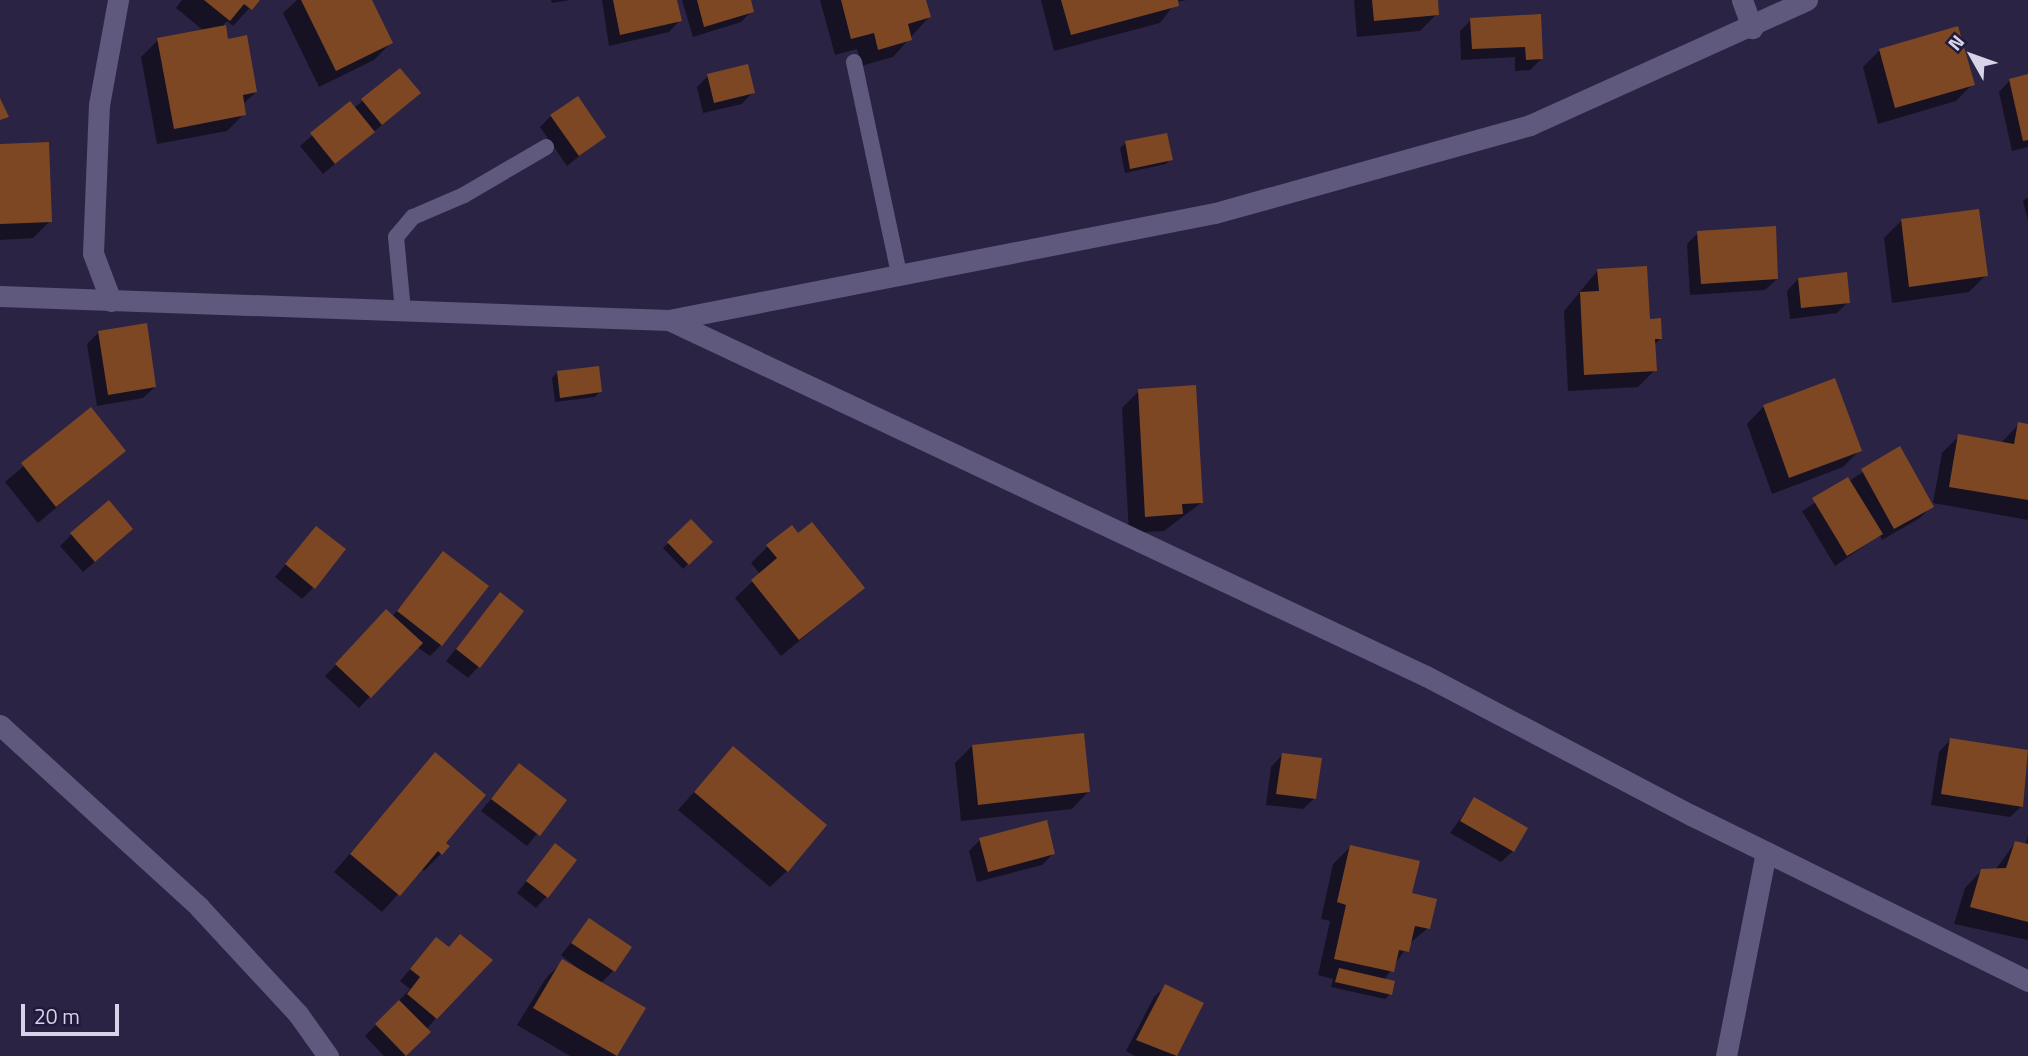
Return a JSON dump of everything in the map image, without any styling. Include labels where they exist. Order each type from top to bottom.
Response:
[{"type":"street","points":[[111,301],[93,253],[99,105],[118,0]]},
{"type":"street","points":[[1742,0],[1752,28]]},
{"type":"street","points":[[0,296],[670,320],[899,273],[1011,256],[1215,213],[1530,125],[1752,28],[1807,0]]},
{"type":"street","points":[[670,320],[1426,676],[1766,852],[2028,981]]},
{"type":"street","points":[[0,725],[199,907],[298,1014],[328,1056]]},
{"type":"street","points":[[1727,1056],[1766,852]]},
{"type":"lane","points":[[854,62],[899,273]]},
{"type":"lane","points":[[403,311],[396,237],[413,218],[464,195],[546,147]]},
{"type":"building","points":[[204,0],[260,0],[252,10],[244,4],[230,21]]},
{"type":"building","points":[[301,0],[372,0],[393,43],[336,71]]},
{"type":"building","points":[[613,0],[677,0],[682,21],[620,35]]},
{"type":"building","points":[[697,0],[751,0],[754,12],[704,27]]},
{"type":"building","points":[[841,0],[926,0],[931,17],[908,24],[912,40],[878,50],[874,33],[851,39]]},
{"type":"building","points":[[1061,0],[1178,0],[1179,6],[1071,35]]},
{"type":"building","points":[[1372,0],[1438,0],[1439,15],[1374,21]]},
{"type":"building","points":[[1541,14],[1543,59],[1526,60],[1525,47],[1472,49],[1470,18]]},
{"type":"building","points":[[226,25],[228,39],[247,35],[257,92],[243,95],[246,115],[174,129],[157,38]]},
{"type":"building","points":[[1958,26],[1975,85],[1895,108],[1879,49]]},
{"type":"building","points":[[748,64],[755,93],[714,103],[707,74]]},
{"type":"building","points":[[400,68],[421,93],[382,125],[361,99]]},
{"type":"building","points":[[2028,74],[2028,140],[2023,141],[2009,79]]},
{"type":"building","points":[[578,96],[606,137],[579,156],[550,115]]},
{"type":"building","points":[[0,98],[9,117],[0,120]]},
{"type":"building","points":[[350,101],[375,132],[335,164],[310,133]]},
{"type":"building","points":[[1167,133],[1173,160],[1130,169],[1125,141]]},
{"type":"building","points":[[49,142],[52,222],[0,224],[0,144]]},
{"type":"building","points":[[1979,209],[1988,276],[1909,287],[1901,219]]},
{"type":"building","points":[[1776,226],[1778,279],[1701,284],[1697,231]]},
{"type":"building","points":[[1647,266],[1650,319],[1661,318],[1662,339],[1655,339],[1657,371],[1584,375],[1580,292],[1599,291],[1597,269]]},
{"type":"building","points":[[1847,272],[1850,303],[1801,308],[1798,278]]},
{"type":"building","points":[[147,323],[156,387],[108,395],[98,331]]},
{"type":"building","points":[[599,366],[602,392],[560,398],[557,371]]},
{"type":"building","points":[[1835,378],[1862,451],[1789,478],[1763,405]]},
{"type":"building","points":[[1196,385],[1203,503],[1182,504],[1183,514],[1145,517],[1138,389]]},
{"type":"building","points":[[91,407],[126,451],[56,507],[21,463]]},
{"type":"building","points":[[2018,422],[2028,424],[2028,500],[1949,487],[1958,434],[2014,444]]},
{"type":"building","points":[[1900,446],[1934,507],[1894,529],[1861,469]]},
{"type":"building","points":[[1848,477],[1883,534],[1847,556],[1812,498]]},
{"type":"building","points":[[109,500],[133,529],[95,562],[70,533]]},
{"type":"building","points":[[691,519],[713,542],[689,565],[667,542]]},
{"type":"building","points":[[812,522],[865,588],[799,640],[751,580],[777,558],[766,545],[792,525],[798,533]]},
{"type":"building","points":[[316,526],[346,549],[315,589],[285,564]]},
{"type":"building","points":[[443,551],[489,586],[442,646],[397,611]]},
{"type":"building","points":[[500,592],[524,611],[480,668],[456,649]]},
{"type":"building","points":[[386,609],[423,643],[371,698],[335,664]]},
{"type":"building","points":[[1084,733],[1090,792],[978,805],[972,745]]},
{"type":"building","points":[[1950,738],[2028,750],[2023,807],[1941,794]]},
{"type":"building","points":[[733,746],[827,825],[788,872],[694,792]]},
{"type":"building","points":[[435,752],[486,795],[446,843],[450,846],[442,855],[438,851],[400,896],[350,854]]},
{"type":"building","points":[[1282,753],[1322,758],[1316,799],[1276,794]]},
{"type":"building","points":[[519,763],[567,800],[540,836],[491,799]]},
{"type":"building","points":[[1474,797],[1528,828],[1514,852],[1460,821]]},
{"type":"building","points":[[1047,820],[1055,854],[988,872],[979,838]]},
{"type":"building","points":[[2015,841],[2028,844],[2028,922],[1970,907],[1981,869],[2006,868]]},
{"type":"building","points":[[555,843],[577,860],[548,898],[526,881]]},
{"type":"building","points":[[1350,845],[1420,861],[1412,893],[1437,899],[1430,929],[1415,926],[1409,952],[1399,950],[1394,972],[1334,959],[1346,905],[1337,902]]},
{"type":"building","points":[[589,918],[632,947],[615,972],[571,943]]},
{"type":"building","points":[[460,934],[493,960],[437,1019],[407,994],[420,977],[410,969],[436,937],[449,947]]},
{"type":"building","points":[[562,959],[646,1008],[617,1056],[533,1008]]},
{"type":"building","points":[[1339,968],[1395,981],[1392,995],[1335,982]]},
{"type":"building","points":[[1165,984],[1204,1003],[1177,1056],[1136,1040]]},
{"type":"building","points":[[399,1000],[431,1032],[406,1056],[375,1024]]}]
